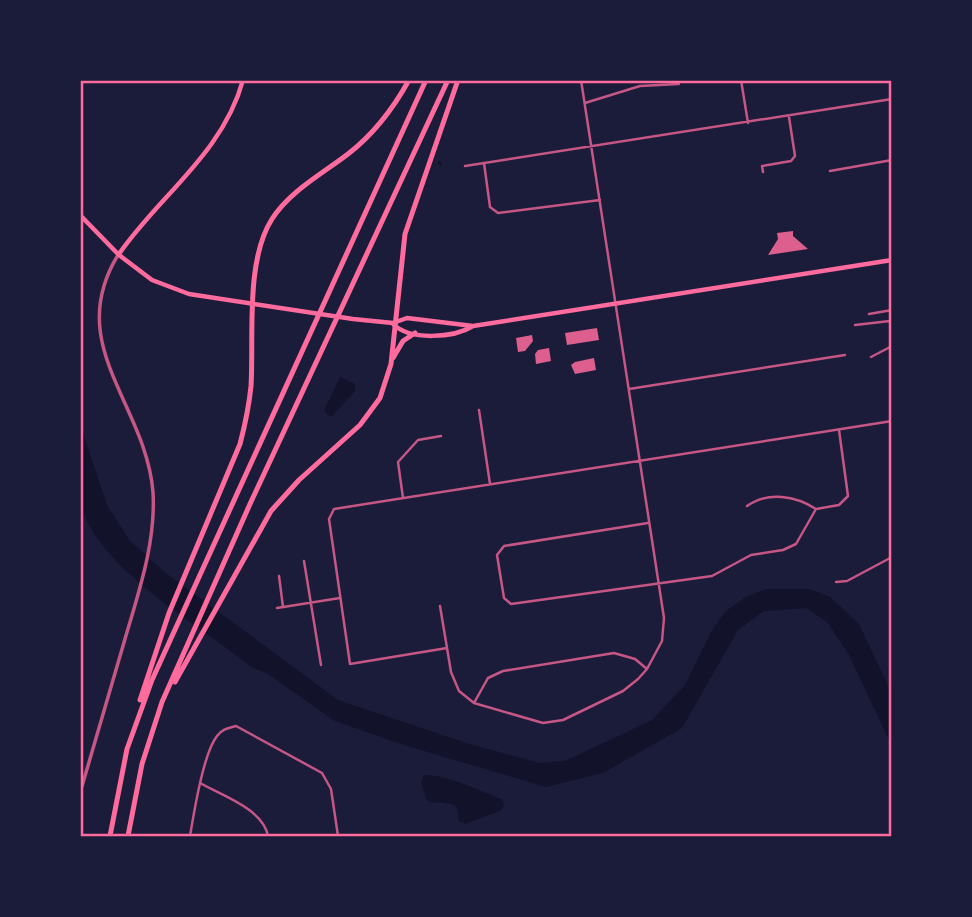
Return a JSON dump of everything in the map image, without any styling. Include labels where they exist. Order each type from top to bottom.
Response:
[{"type":"highway","points":[[110,836],[127,748],[169,612],[240,444],[251,386],[254,306],[261,245],[280,207],[364,141],[390,110],[409,80]]},
{"type":"highway","points":[[127,748],[148,688],[426,80]]},
{"type":"highway","points":[[128,836],[142,764],[162,702],[448,80]]},
{"type":"highway","points":[[391,364],[393,323],[405,234],[458,80]]},
{"type":"highway","points":[[162,702],[259,530],[277,504],[374,408],[403,341],[415,334]]},
{"type":"main road","points":[[119,255],[134,232],[199,162],[218,136],[233,109],[243,80]]},
{"type":"main road","points":[[80,215],[119,255],[152,280],[190,294],[254,306],[393,323],[407,318],[473,326],[891,260]]},
{"type":"main road","points":[[393,323],[399,330],[415,334],[462,333],[473,326]]},
{"type":"street","points":[[440,606],[454,682],[474,703],[536,722],[556,722],[623,691],[648,669],[663,641],[665,629],[659,584],[581,80]]},
{"type":"street","points":[[741,80],[748,123]]},
{"type":"street","points":[[585,103],[640,86],[679,84]]},
{"type":"street","points":[[465,166],[891,99]]},
{"type":"street","points":[[763,172],[762,166],[791,161],[795,156],[789,116]]},
{"type":"street","points":[[830,171],[891,160]]},
{"type":"street","points":[[484,163],[490,207],[498,214],[600,200]]},
{"type":"street","points":[[80,793],[141,584],[153,513],[150,471],[137,430],[104,357],[98,328],[101,296],[107,274],[119,255]]},
{"type":"street","points":[[869,314],[891,310]]},
{"type":"street","points":[[855,325],[890,320],[891,331]]},
{"type":"street","points":[[871,357],[891,346]]},
{"type":"street","points":[[629,389],[845,355]]},
{"type":"street","points":[[479,410],[490,484]]},
{"type":"street","points":[[447,648],[350,664],[329,519],[332,511],[891,421]]},
{"type":"street","points":[[747,506],[759,500],[793,496],[816,509],[843,503],[848,496],[839,429]]},
{"type":"street","points":[[403,498],[398,462],[418,440],[440,436]]},
{"type":"street","points":[[649,523],[504,546],[497,555],[507,602],[511,604],[653,582],[659,584],[712,576],[751,555],[783,550],[796,544],[816,509]]},
{"type":"street","points":[[836,582],[847,581],[891,557]]},
{"type":"street","points":[[304,561],[321,665]]},
{"type":"street","points":[[279,576],[283,607]]},
{"type":"street","points":[[277,608],[340,598]]},
{"type":"street","points":[[474,703],[488,678],[503,671],[614,653],[635,659],[648,669]]},
{"type":"street","points":[[190,836],[200,783],[214,742],[227,728],[246,729],[322,773],[331,789],[338,836]]},
{"type":"street","points":[[200,783],[256,815],[264,822],[268,836]]},
{"type":"shaded area","points":[[340,377],[355,384],[355,391],[331,417],[324,411]]},
{"type":"shaded area","points":[[80,424],[107,505],[130,541],[167,574],[338,700],[466,743],[539,763],[565,761],[652,720],[685,685],[712,630],[726,611],[746,597],[766,589],[809,589],[830,597],[859,624],[891,692],[891,744],[849,655],[827,622],[806,608],[764,611],[738,630],[682,728],[603,773],[546,787],[404,745],[335,721],[268,674],[251,667],[156,597],[112,556],[95,534],[80,503]]},
{"type":"shaded area","points":[[424,775],[454,780],[502,799],[504,806],[500,811],[465,824],[459,821],[457,807],[427,800],[421,783]]},
{"type":"building","points":[[793,231],[793,236],[808,249],[768,255],[778,239],[777,233]]},
{"type":"building","points":[[597,328],[599,340],[567,345],[565,333]]},
{"type":"building","points":[[532,335],[533,341],[525,351],[518,352],[516,338]]},
{"type":"building","points":[[549,348],[551,361],[536,364],[535,354],[538,350]]},
{"type":"building","points":[[594,358],[596,370],[575,374],[571,365]]}]
